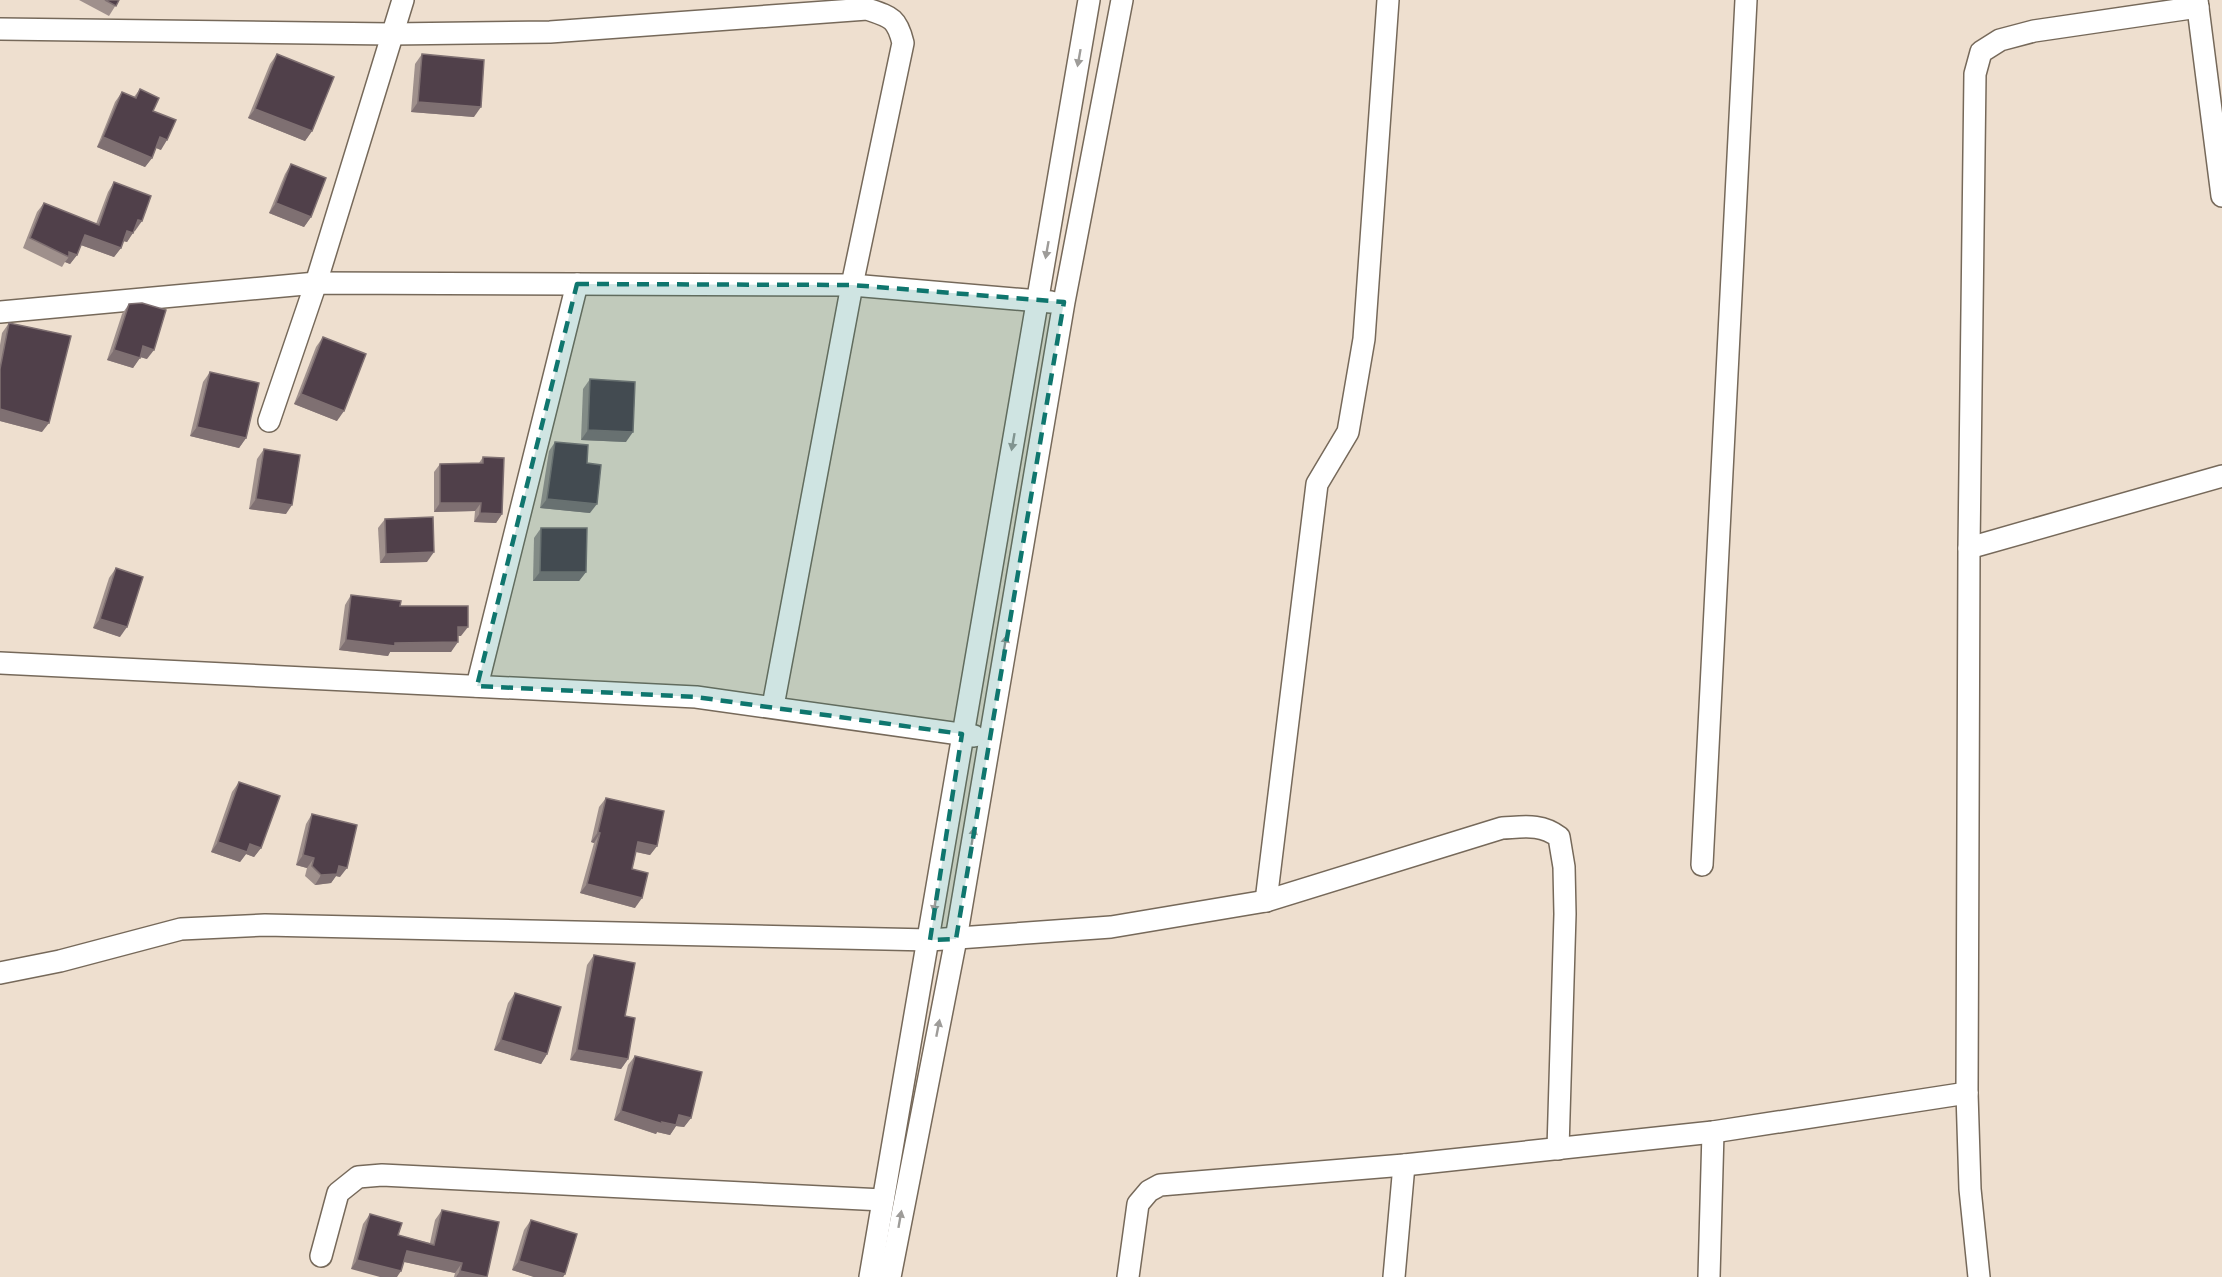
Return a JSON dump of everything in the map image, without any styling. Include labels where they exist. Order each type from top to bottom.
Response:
[{"type":"street","points":[[269,421],[316,283],[403,0]]},
{"type":"street","points":[[870,1277],[930,940],[962,734],[1089,0]]},
{"type":"street","points":[[890,1277],[956,939],[1064,302],[1122,0]]},
{"type":"street","points":[[1266,901],[1317,484],[1348,432],[1364,339],[1388,0]]},
{"type":"street","points":[[1702,865],[1746,0]]},
{"type":"street","points":[[1979,1277],[1970,1189],[1967,1093],[1969,548],[1975,74],[1981,52],[2000,40],[2034,31],[2198,4],[2222,196]]},
{"type":"street","points":[[0,29],[391,34],[550,32],[867,9],[887,16],[898,24],[903,43],[852,285],[773,706]]},
{"type":"street","points":[[0,312],[316,283],[852,285],[1038,302],[1064,302]]},
{"type":"street","points":[[477,686],[577,284]]},
{"type":"street","points":[[1969,548],[2222,476]]},
{"type":"street","points":[[0,663],[696,697],[989,738]]},
{"type":"street","points":[[0,973],[60,961],[181,929],[265,925],[930,940],[1111,927],[1266,901],[1502,828],[1532,826],[1550,830],[1559,837],[1564,867],[1565,914],[1558,1149]]},
{"type":"street","points":[[1128,1277],[1138,1204],[1143,1196],[1160,1185],[1404,1165],[1713,1132],[1967,1093]]},
{"type":"street","points":[[1709,1277],[1713,1132]]},
{"type":"street","points":[[1394,1277],[1404,1165]]},
{"type":"street","points":[[321,1256],[338,1193],[358,1178],[370,1176],[883,1200]]},
{"type":"highlighted area","points":[[577,284],[852,285],[1064,302],[956,939],[930,940],[962,734],[696,697],[477,686]]},
{"type":"building","points":[[105,0],[119,0],[116,6]]},
{"type":"building","points":[[277,54],[334,77],[312,131],[255,109]]},
{"type":"building","points":[[422,54],[484,60],[481,107],[418,102]]},
{"type":"building","points":[[140,89],[159,98],[153,111],[176,120],[167,140],[160,137],[152,158],[103,137],[122,92],[136,98]]},
{"type":"building","points":[[291,164],[326,178],[311,217],[276,203]]},
{"type":"building","points":[[114,182],[151,196],[142,221],[138,220],[133,233],[127,231],[121,248],[85,235],[77,255],[69,252],[69,257],[30,238],[44,203],[99,225]]},
{"type":"building","points":[[142,303],[166,310],[154,350],[143,346],[140,358],[114,350],[129,304]]},
{"type":"building","points":[[9,323],[71,336],[49,423],[0,409],[0,369]]},
{"type":"building","points":[[323,337],[366,354],[344,411],[301,394]]},
{"type":"building","points":[[210,372],[259,383],[246,438],[197,427]]},
{"type":"building","points":[[590,379],[635,382],[633,432],[588,430]]},
{"type":"building","points":[[555,442],[588,445],[587,463],[601,465],[597,504],[547,499]]},
{"type":"building","points":[[264,449],[300,455],[292,505],[256,499]]},
{"type":"building","points":[[483,457],[504,458],[502,514],[480,513],[481,503],[440,503],[440,464],[483,463]]},
{"type":"building","points":[[433,517],[434,552],[386,554],[385,519]]},
{"type":"building","points":[[541,528],[587,528],[586,572],[540,572]]},
{"type":"building","points":[[116,568],[143,577],[127,627],[100,619]]},
{"type":"building","points":[[351,595],[401,601],[400,606],[468,606],[468,627],[458,627],[458,642],[395,643],[395,646],[346,640]]},
{"type":"building","points":[[239,782],[280,796],[261,848],[250,844],[247,852],[218,842]]},
{"type":"building","points":[[606,798],[664,811],[657,846],[638,842],[632,869],[648,873],[642,898],[587,884]]},
{"type":"building","points":[[312,814],[357,825],[347,868],[339,866],[337,874],[321,875],[312,866],[314,858],[303,855]]},
{"type":"building","points":[[594,955],[635,963],[625,1016],[635,1018],[628,1059],[577,1050]]},
{"type":"building","points":[[515,993],[561,1007],[547,1054],[501,1040]]},
{"type":"building","points":[[635,1056],[702,1072],[691,1118],[679,1115],[676,1125],[662,1122],[663,1124],[621,1111]]},
{"type":"building","points":[[442,1210],[499,1222],[487,1277],[460,1271],[462,1263],[407,1251],[401,1271],[357,1260],[370,1214],[402,1223],[398,1235],[434,1245]]},
{"type":"building","points":[[531,1220],[577,1234],[565,1274],[519,1261]]}]
